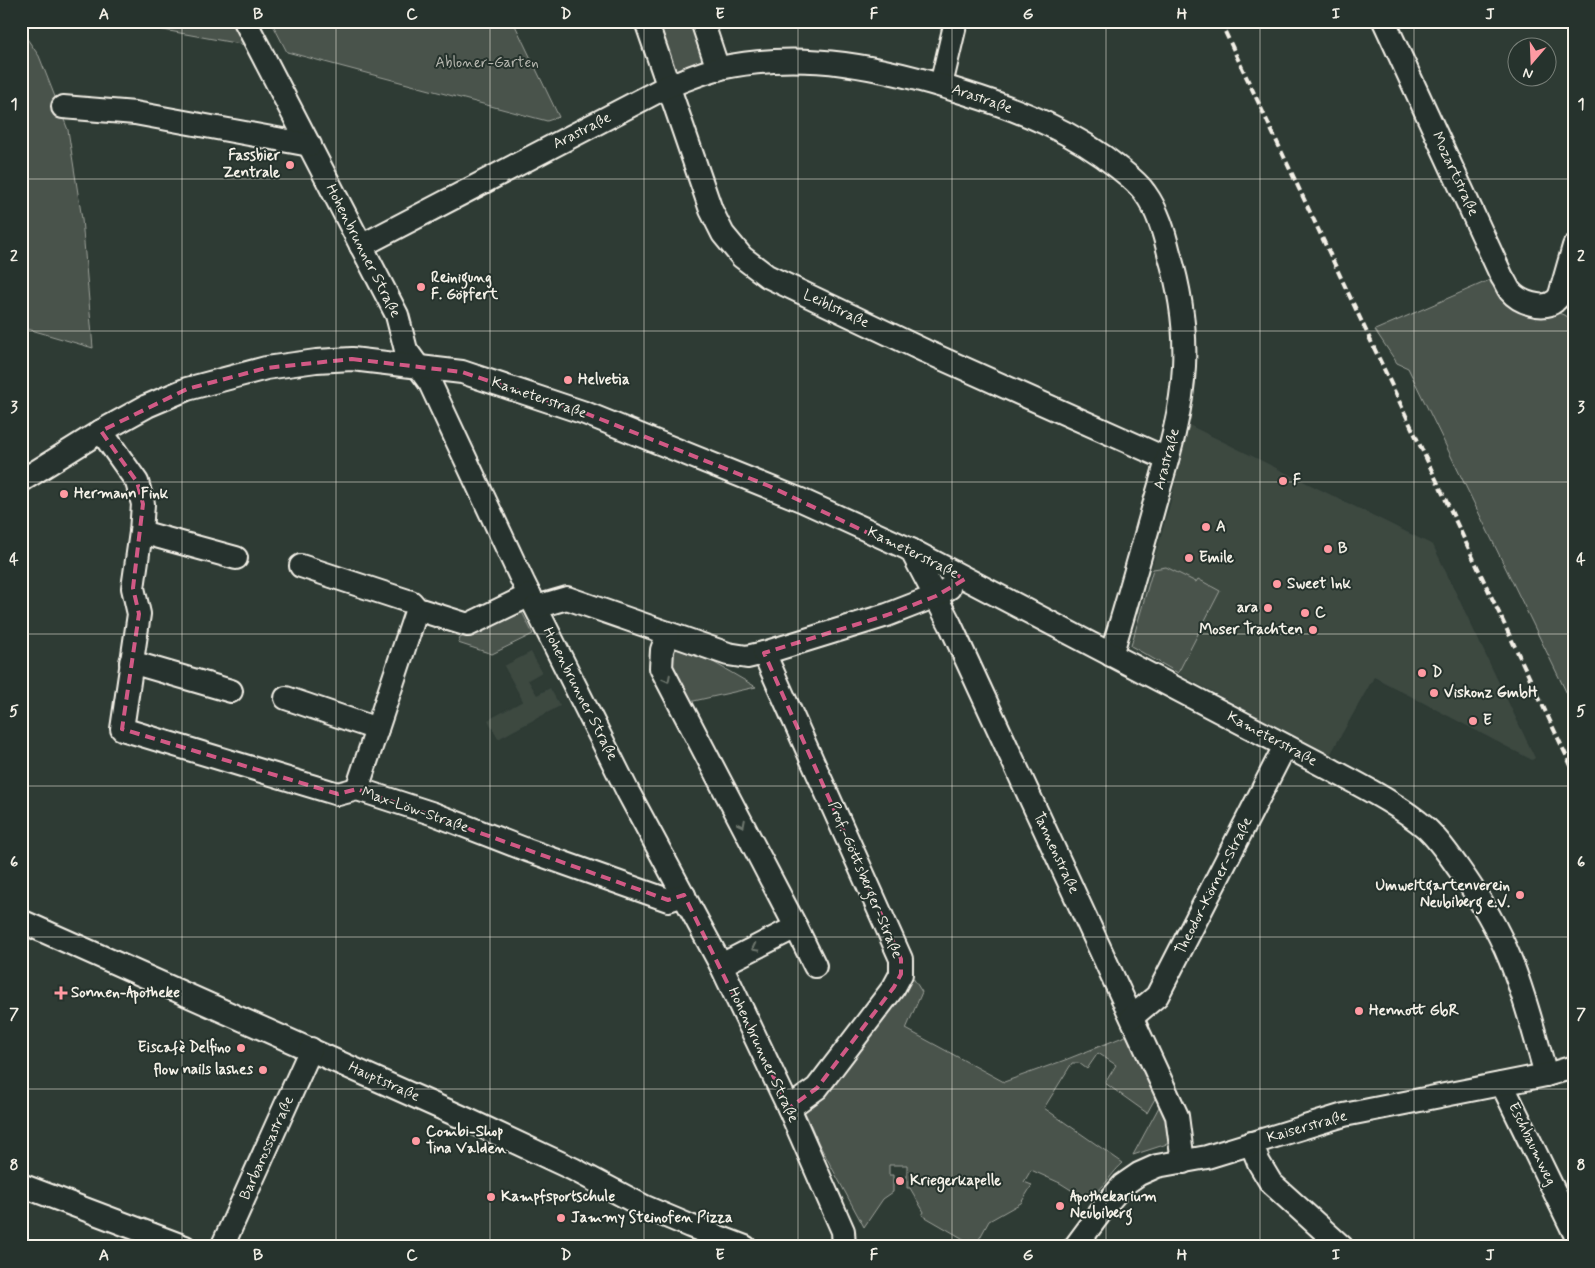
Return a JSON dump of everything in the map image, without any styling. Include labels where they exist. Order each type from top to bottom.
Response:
[{"type":"street","name":"Hohenbrunner Straße","points":[[245,21],[397,315],[406,350],[430,383],[533,601],[628,792],[720,965],[788,1108],[843,1231],[844,1247]]},
{"type":"street","name":"Leiblstraße","points":[[646,21],[711,210],[723,234],[742,257],[767,276],[925,351],[1167,460]]},
{"type":"street","points":[[702,21],[718,69]]},
{"type":"street","points":[[940,85],[956,21]]},
{"type":"street","name":"Mozartstraße","points":[[1384,21],[1502,277],[1511,292],[1535,305],[1546,305],[1556,301],[1560,295],[1574,246]]},
{"type":"street","name":"Arastraße","points":[[361,246],[668,86],[718,69],[770,61],[808,60],[843,63],[887,71],[940,85],[1003,106],[1063,131],[1109,160],[1132,178],[1145,193],[1160,220],[1180,289],[1183,320],[1183,385],[1178,413],[1167,460],[1111,655]]},
{"type":"street","points":[[63,106],[135,113],[310,145]]},
{"type":"street","name":"Kameterstraße","points":[[21,481],[101,431],[147,406],[187,389],[266,368],[316,361],[352,360],[462,372],[585,413],[801,500],[911,550],[1393,804],[1426,828],[1467,881],[1492,922],[1510,958],[1519,983],[1546,1075]]},
{"type":"street","name":"Max-Löw-Straße","points":[[101,431],[137,482],[143,504],[133,588],[138,614],[122,729],[338,794],[357,789],[434,814],[527,850],[668,900],[684,895]]},
{"type":"street","points":[[141,532],[236,558]]},
{"type":"street","name":"Tannenstraße","points":[[911,550],[936,596],[1177,1116],[1183,1162]]},
{"type":"street","points":[[300,566],[411,602],[417,609],[468,625],[533,601],[567,598],[728,654],[747,657],[886,615],[936,596],[965,579]]},
{"type":"street","points":[[357,789],[417,609]]},
{"type":"street","points":[[668,633],[662,650],[661,668],[815,966]]},
{"type":"street","name":"Prof.-Göttsberger-Straße","points":[[764,653],[896,945],[901,960],[901,974],[894,987],[817,1088],[788,1108]]},
{"type":"street","points":[[131,662],[231,691]]},
{"type":"street","points":[[286,698],[377,729]]},
{"type":"street","name":"Theodor-Körner-Straße","points":[[1132,1017],[1157,996],[1285,746]]},
{"type":"street","name":"Hauptstraße","points":[[21,921],[517,1142],[645,1207],[745,1247]]},
{"type":"street","points":[[720,965],[796,927]]},
{"type":"street","name":"Barbarossastraße","points":[[222,1247],[311,1049]]},
{"type":"street","name":"Kaiserstraße","points":[[1076,1247],[1108,1201],[1123,1184],[1157,1166],[1207,1157],[1344,1115],[1546,1075],[1574,1067]]},
{"type":"street","name":"Eschbaumweg","points":[[1502,1084],[1574,1232]]},
{"type":"street","points":[[1251,1143],[1258,1163],[1271,1183],[1342,1247]]},
{"type":"street","points":[[21,1185],[185,1247]]},
{"type":"highlighted area","points":[[352,359],[462,372],[585,413],[769,486],[965,579],[936,596],[887,615],[764,653],[901,959],[901,974],[894,987],[817,1088],[789,1108],[684,895],[668,900],[357,789],[338,794],[122,729],[139,614],[133,588],[143,504],[137,482],[101,431],[187,389],[266,368]]},
{"type":"shaded area","points":[[1189,425],[1433,545],[1535,758],[1532,760],[1374,677],[1330,755],[1129,647],[1170,504]]},
{"type":"shaded area","points":[[531,652],[542,672],[528,680],[537,695],[550,688],[560,706],[498,739],[488,720],[523,701],[504,666]]},
{"type":"green space","points":[[114,21],[234,21],[246,45]]},
{"type":"green space","name":"Abloner-Garten","points":[[271,21],[513,21],[559,117],[547,121],[287,52]]},
{"type":"green space","points":[[654,21],[697,21],[707,60],[679,71],[672,69]]},
{"type":"green space","points":[[21,30],[39,56],[68,130],[82,219],[93,348],[21,327]]},
{"type":"green space","points":[[1492,279],[1556,312],[1574,319],[1574,708],[1408,368],[1397,363],[1375,330]]},
{"type":"green space","points":[[1166,567],[1196,582],[1198,579],[1220,591],[1178,673],[1131,646],[1153,569]]},
{"type":"green space","points":[[520,608],[533,634],[492,654],[458,643],[460,638]]},
{"type":"green space","points":[[671,647],[713,662],[756,687],[685,703],[669,661]]},
{"type":"green space","points":[[909,975],[922,992],[906,1029],[1004,1082],[1128,1035],[1157,1095],[1147,1113],[1105,1083],[1116,1065],[1098,1053],[1087,1069],[1079,1063],[1072,1063],[1044,1108],[1123,1163],[1102,1187],[1084,1198],[1060,1183],[1031,1170],[1024,1182],[1032,1185],[1021,1203],[989,1221],[977,1243],[969,1239],[967,1241],[922,1215],[924,1212],[910,1188],[907,1188],[907,1165],[889,1165],[889,1175],[893,1175],[893,1192],[883,1199],[864,1227],[819,1144],[804,1110]]},
{"type":"green space","points":[[1160,1105],[1167,1119],[1170,1143],[1133,1155]]},
{"type":"railway","points":[[1220,21],[1574,772]]},
{"type":"place","name":"Fassbier Zentrale","points":[[290,165]]},
{"type":"place","name":"Reinigung F. Göpfert","points":[[421,287]]},
{"type":"place","name":"Helvetia","points":[[568,380]]},
{"type":"place","name":"F","points":[[1283,481]]},
{"type":"place","name":"Hermann Fink","points":[[64,494]]},
{"type":"place","name":"A","points":[[1206,527]]},
{"type":"place","name":"B","points":[[1328,549]]},
{"type":"place","name":"Emile","points":[[1189,558]]},
{"type":"place","name":"Sweet Ink","points":[[1277,584]]},
{"type":"place","name":"ara","points":[[1268,608]]},
{"type":"place","name":"C","points":[[1305,613]]},
{"type":"place","name":"Moser Trachten","points":[[1313,630]]},
{"type":"place","name":"D","points":[[1422,673]]},
{"type":"place","name":"Viskonz GmbH","points":[[1434,693]]},
{"type":"place","name":"E","points":[[1473,721]]},
{"type":"place","name":"Umweltgartenverein Neubiberg e.V.","points":[[1520,895]]},
{"type":"place","name":"Sonnen-Apotheke","points":[[61,993]]},
{"type":"place","name":"Hennott GbR","points":[[1359,1011]]},
{"type":"place","name":"Eiscafè Delfino","points":[[241,1048]]},
{"type":"place","name":"flow nails lashes","points":[[263,1070]]},
{"type":"place","name":"Combi-Shop Tina Valden","points":[[416,1141]]},
{"type":"place","name":"Kriegerkapelle","points":[[900,1181]]},
{"type":"place","name":"Kampfsportschule","points":[[491,1197]]},
{"type":"place","name":"Apothekarium Neubiberg","points":[[1060,1206]]},
{"type":"place","name":"Jammy Steinofen Pizza","points":[[561,1218]]}]
